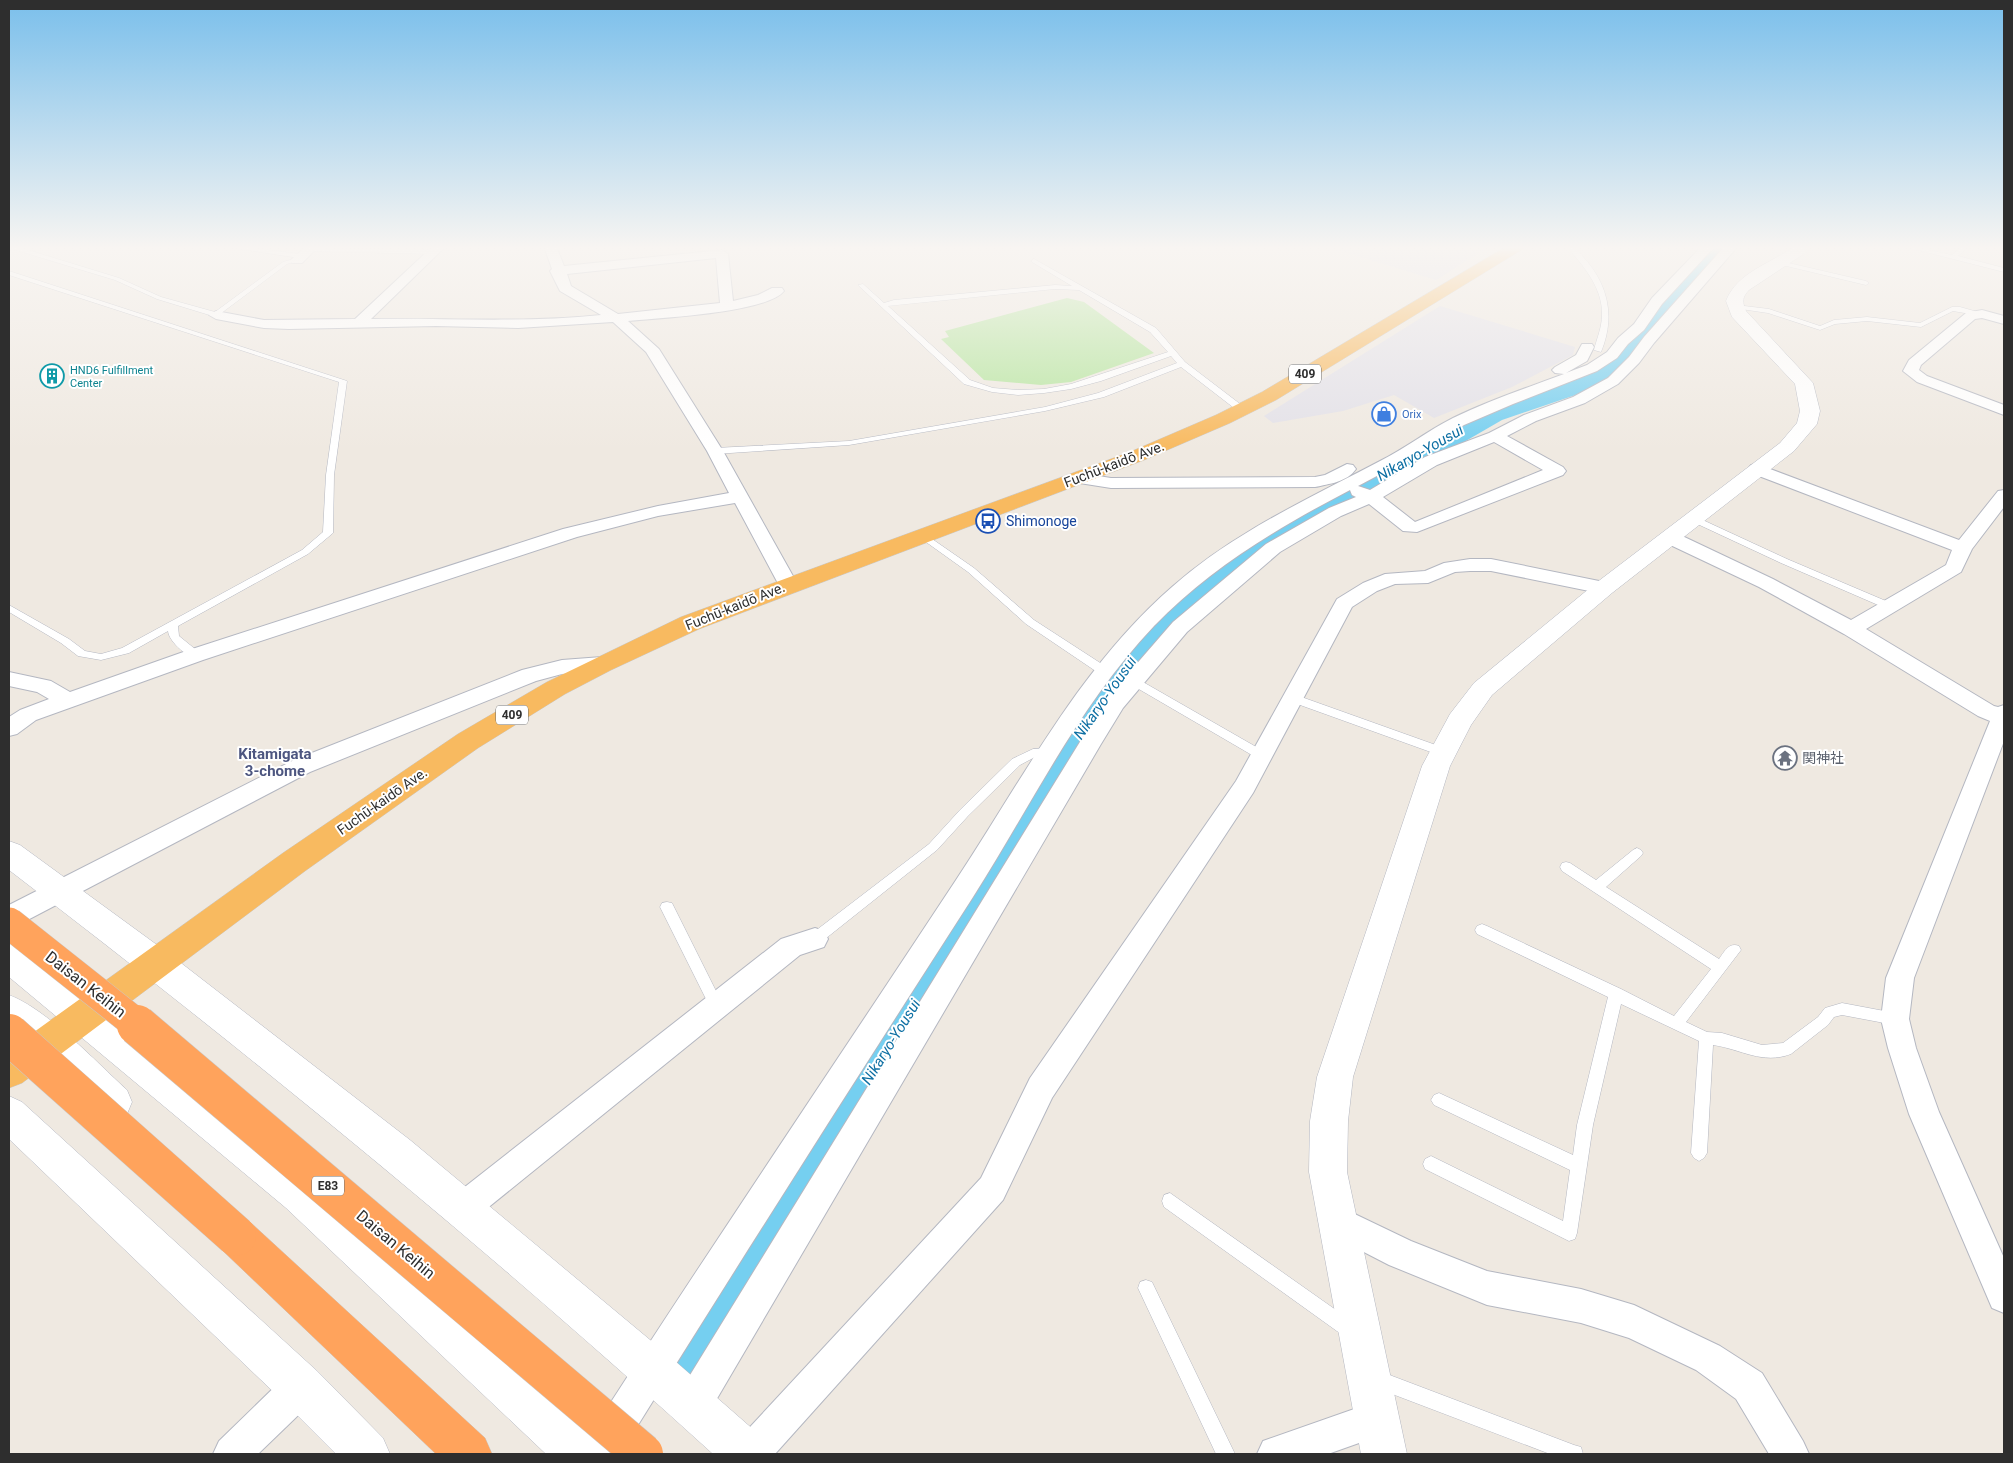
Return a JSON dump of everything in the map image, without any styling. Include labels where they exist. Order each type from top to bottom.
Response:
[{"type":"highway","name":"Fuchū-kaidō Ave.","points":[[9,1071],[294,862],[468,741],[556,688],[602,664],[690,624],[788,585],[1172,442],[1268,396],[1404,314]]},
{"type":"highway","name":"Daisan Keihin","points":[[9,923],[130,1019],[643,1454]]},
{"type":"highway","points":[[9,1034],[236,1236],[469,1454]]},
{"type":"street","points":[[357,325],[368,314]]},
{"type":"street","points":[[609,314],[652,349],[715,451],[788,585]]},
{"type":"street","points":[[216,316],[264,324],[357,325],[436,322],[518,324],[617,319],[660,314]]},
{"type":"street","points":[[599,1454],[1050,752],[1117,673],[1153,615],[1215,562],[1252,536],[1351,488],[1456,423],[1592,368],[1612,355],[1623,341],[1639,327],[1648,314]]},
{"type":"street","points":[[1351,488],[1432,461],[1504,432],[1530,418],[1579,400],[1613,381],[1634,360],[1672,314]]},
{"type":"street","points":[[1384,1454],[1328,1172],[1329,1121],[1335,1077],[1426,797],[1443,752],[1460,721],[1483,689],[1604,588],[1671,538],[1786,447],[1807,424],[1810,411],[1804,383],[1739,314]]},
{"type":"street","points":[[1980,314],[1971,316],[1914,363],[1911,371],[1922,379],[2004,410]]},
{"type":"street","points":[[1983,314],[2004,320]]},
{"type":"street","points":[[1351,488],[1432,424],[1537,382],[1582,358],[1592,348]]},
{"type":"street","points":[[1079,478],[1111,483],[1315,482],[1351,488],[1409,527],[1417,527],[1557,471],[1504,432]]},
{"type":"street","points":[[1756,469],[1963,548]]},
{"type":"street","points":[[1851,629],[1954,568],[1963,548],[2004,495]]},
{"type":"street","points":[[9,728],[28,716],[196,655],[570,533],[658,511],[740,497]]},
{"type":"street","points":[[1671,538],[1766,583],[1851,629],[2002,722],[1900,978],[1895,1019],[1902,1048],[1924,1114],[2004,1296]]},
{"type":"street","points":[[9,853],[156,962],[397,1152],[748,1454],[992,1189],[1041,1088],[1245,786],[1344,602],[1370,587],[1392,578],[1428,577],[1451,566],[1491,565],[1604,588]]},
{"type":"street","points":[[9,917],[58,890],[302,766],[530,675],[562,667],[602,664]]},
{"type":"street","points":[[692,1406],[1093,738],[1116,703],[1117,673]]},
{"type":"street","points":[[9,679],[43,686],[69,701]]},
{"type":"street","points":[[463,1208],[791,947],[815,939]]},
{"type":"street","points":[[9,957],[300,1194],[579,1454]]},
{"type":"street","points":[[9,1010],[49,1041],[491,1454]]},
{"type":"street","points":[[9,1114],[301,1387],[367,1454]]},
{"type":"street","points":[[1338,1222],[1400,1253],[1487,1288],[1581,1306],[1634,1322],[1708,1358],[1749,1386],[1790,1454]]},
{"type":"street","points":[[232,1454],[301,1387]]},
{"type":"street","points":[[1276,1454],[1377,1419]]},
{"type":"lane","points":[[9,608],[65,641],[82,654],[101,657],[124,651],[172,626],[305,552],[328,534],[330,475],[343,380],[136,314]]},
{"type":"lane","points":[[211,314],[216,316]]},
{"type":"lane","points":[[894,314],[967,382],[983,390],[1023,392],[1079,386],[1173,353]]},
{"type":"lane","points":[[1126,314],[1153,330],[1182,364],[1241,409]]},
{"type":"lane","points":[[1592,348],[1606,314]]},
{"type":"lane","points":[[1779,314],[1820,328],[1834,322],[1867,319],[1922,325],[1942,314]]},
{"type":"lane","points":[[715,451],[849,443],[1045,408],[1101,395],[1182,364]]},
{"type":"lane","points":[[1694,519],[1784,561],[1889,606]]},
{"type":"lane","points":[[922,535],[971,570],[1030,622],[1261,755]]},
{"type":"lane","points":[[172,626],[174,637],[196,655]]},
{"type":"lane","points":[[1293,698],[1443,752]]},
{"type":"lane","points":[[815,939],[933,847],[964,813],[1016,762],[1033,753],[1050,752]]},
{"type":"lane","points":[[1597,887],[1637,853]]},
{"type":"lane","points":[[1566,867],[1719,967]]},
{"type":"lane","points":[[667,908],[717,1007]]},
{"type":"lane","points":[[1482,930],[1706,1038],[1722,1040],[1762,1052],[1786,1049],[1823,1021],[1830,1012],[1842,1009],[1895,1019]]},
{"type":"lane","points":[[1676,1024],[1734,950]]},
{"type":"lane","points":[[1431,1164],[1569,1233],[1585,1125],[1616,993]]},
{"type":"lane","points":[[1699,1153],[1706,1038]]},
{"type":"lane","points":[[1440,1100],[1579,1166]]},
{"type":"lane","points":[[1170,1200],[1360,1338]]},
{"type":"lane","points":[[1146,1288],[1226,1454]]},
{"type":"lane","points":[[1368,1376],[1574,1454]]},
{"type":"shaded area","points":[[1427,314],[1467,314],[1575,347],[1573,355],[1512,387],[1434,418],[1394,395],[1343,411],[1273,423],[1264,416]]},
{"type":"green space","points":[[1007,314],[1101,314],[1154,353],[1071,382],[1041,385],[984,380],[941,339],[949,337],[945,331]]},
{"type":"waterway","name":"Nikaryo-Yousui","points":[[694,1362],[1088,721],[1126,666],[1164,621],[1253,548],[1490,413],[1594,378],[1612,368],[1661,314]]},
{"type":"place","name":"HND6 Fulfillment Center","points":[[52,376]]},
{"type":"place","name":"Orix","points":[[1384,414]]},
{"type":"place","name":"Shimonoge","points":[[988,521]]},
{"type":"place","name":"関神社","points":[[1785,758]]},
{"type":"district","name":"Kitamigata 3-chome","points":[[275,762]]}]
